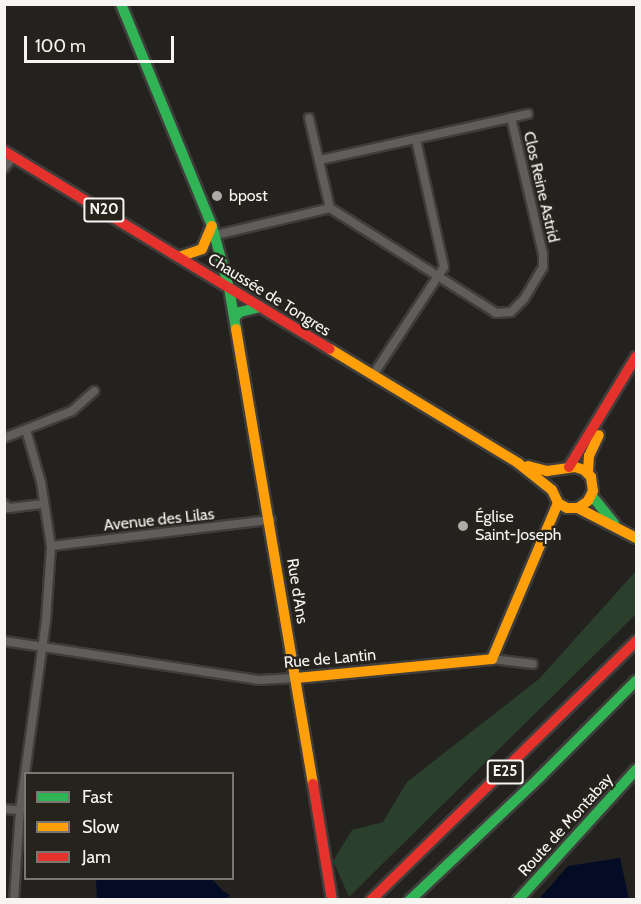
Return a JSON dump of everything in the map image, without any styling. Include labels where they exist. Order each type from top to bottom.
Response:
[{"type":"main road","name":"Rue d'Ans","points":[[122,4],[214,231],[229,288],[270,520],[332,900]]},
{"type":"main road","name":"Chaussée de Tongres","points":[[9,154],[518,463],[552,490],[558,503]]},
{"type":"main road","points":[[179,257],[202,249],[214,231]]},
{"type":"main road","points":[[235,317],[240,312],[260,307]]},
{"type":"main road","points":[[552,490],[554,477],[566,467],[636,357]]},
{"type":"main road","points":[[578,508],[592,496],[593,485],[588,473],[591,449],[636,374]]},
{"type":"main road","name":"Chaussée de Tongres","points":[[518,463],[547,471],[566,467],[580,468],[588,473]]},
{"type":"main road","points":[[592,496],[615,524]]},
{"type":"main road","points":[[492,659],[558,503],[567,508],[578,508],[615,524],[636,538]]},
{"type":"main road","name":"E25","points":[[371,900],[636,641]]},
{"type":"main road","name":"Rue de Lantin","points":[[296,678],[492,659]]},
{"type":"main road","name":"E25","points":[[410,900],[540,777],[636,681]]},
{"type":"main road","name":"Route de Montabay","points":[[518,900],[636,770]]},
{"type":"street","name":"Clos Reine Astrid","points":[[320,160],[528,114]]},
{"type":"street","points":[[214,231],[330,208],[309,118]]},
{"type":"street","name":"Clos Reine Astrid","points":[[330,208],[496,313],[511,312],[524,299],[543,267],[543,254],[511,118]]},
{"type":"street","points":[[373,375],[444,267],[416,140]]},
{"type":"street","points":[[4,168],[9,154]]},
{"type":"street","points":[[4,438],[72,411],[94,391]]},
{"type":"street","points":[[25,772],[42,645],[51,546],[41,482],[26,430]]},
{"type":"street","points":[[4,504],[9,508],[43,504]]},
{"type":"street","name":"Avenue des Lilas","points":[[51,546],[270,520]]},
{"type":"street","name":"Rue de Lantin","points":[[4,641],[42,645],[258,680],[296,678]]},
{"type":"street","points":[[492,659],[532,664]]},
{"type":"street","points":[[14,900],[24,780]]},
{"type":"street","points":[[4,808],[20,810]]},
{"type":"green space","points":[[636,571],[636,614],[349,897],[333,861],[352,830],[383,822],[407,782],[539,679]]},
{"type":"water","points":[[620,858],[629,899],[539,899],[568,866]]},
{"type":"water","points":[[96,880],[213,880],[230,895],[226,900],[97,899]]},
{"type":"traffic: fast","points":[[121,4],[212,226],[229,288],[236,329]]},
{"type":"traffic: fast","points":[[235,317],[240,312],[260,307]]},
{"type":"traffic: fast","points":[[592,496],[614,523]]},
{"type":"traffic: fast","points":[[410,900],[540,777],[636,681]]},
{"type":"traffic: fast","points":[[518,900],[636,770]]},
{"type":"traffic: slow","points":[[179,257],[202,249],[212,226]]},
{"type":"traffic: slow","points":[[236,329],[313,784]]},
{"type":"traffic: slow","points":[[330,349],[518,463],[552,490],[558,503],[567,508],[578,508],[636,538]]},
{"type":"traffic: slow","points":[[588,473],[589,456],[599,435]]},
{"type":"traffic: slow","points":[[528,466],[547,471],[575,467],[584,470],[591,477],[593,491],[588,501],[578,508]]},
{"type":"traffic: slow","points":[[296,678],[492,659],[558,503]]},
{"type":"traffic: jam","points":[[4,151],[330,349]]},
{"type":"traffic: jam","points":[[569,467],[636,357]]},
{"type":"traffic: jam","points":[[371,900],[636,641]]},
{"type":"traffic: jam","points":[[313,784],[332,900]]},
{"type":"place","name":"bpost","points":[[217,196]]},
{"type":"place","name":"Église Saint-Joseph","points":[[463,526]]}]
